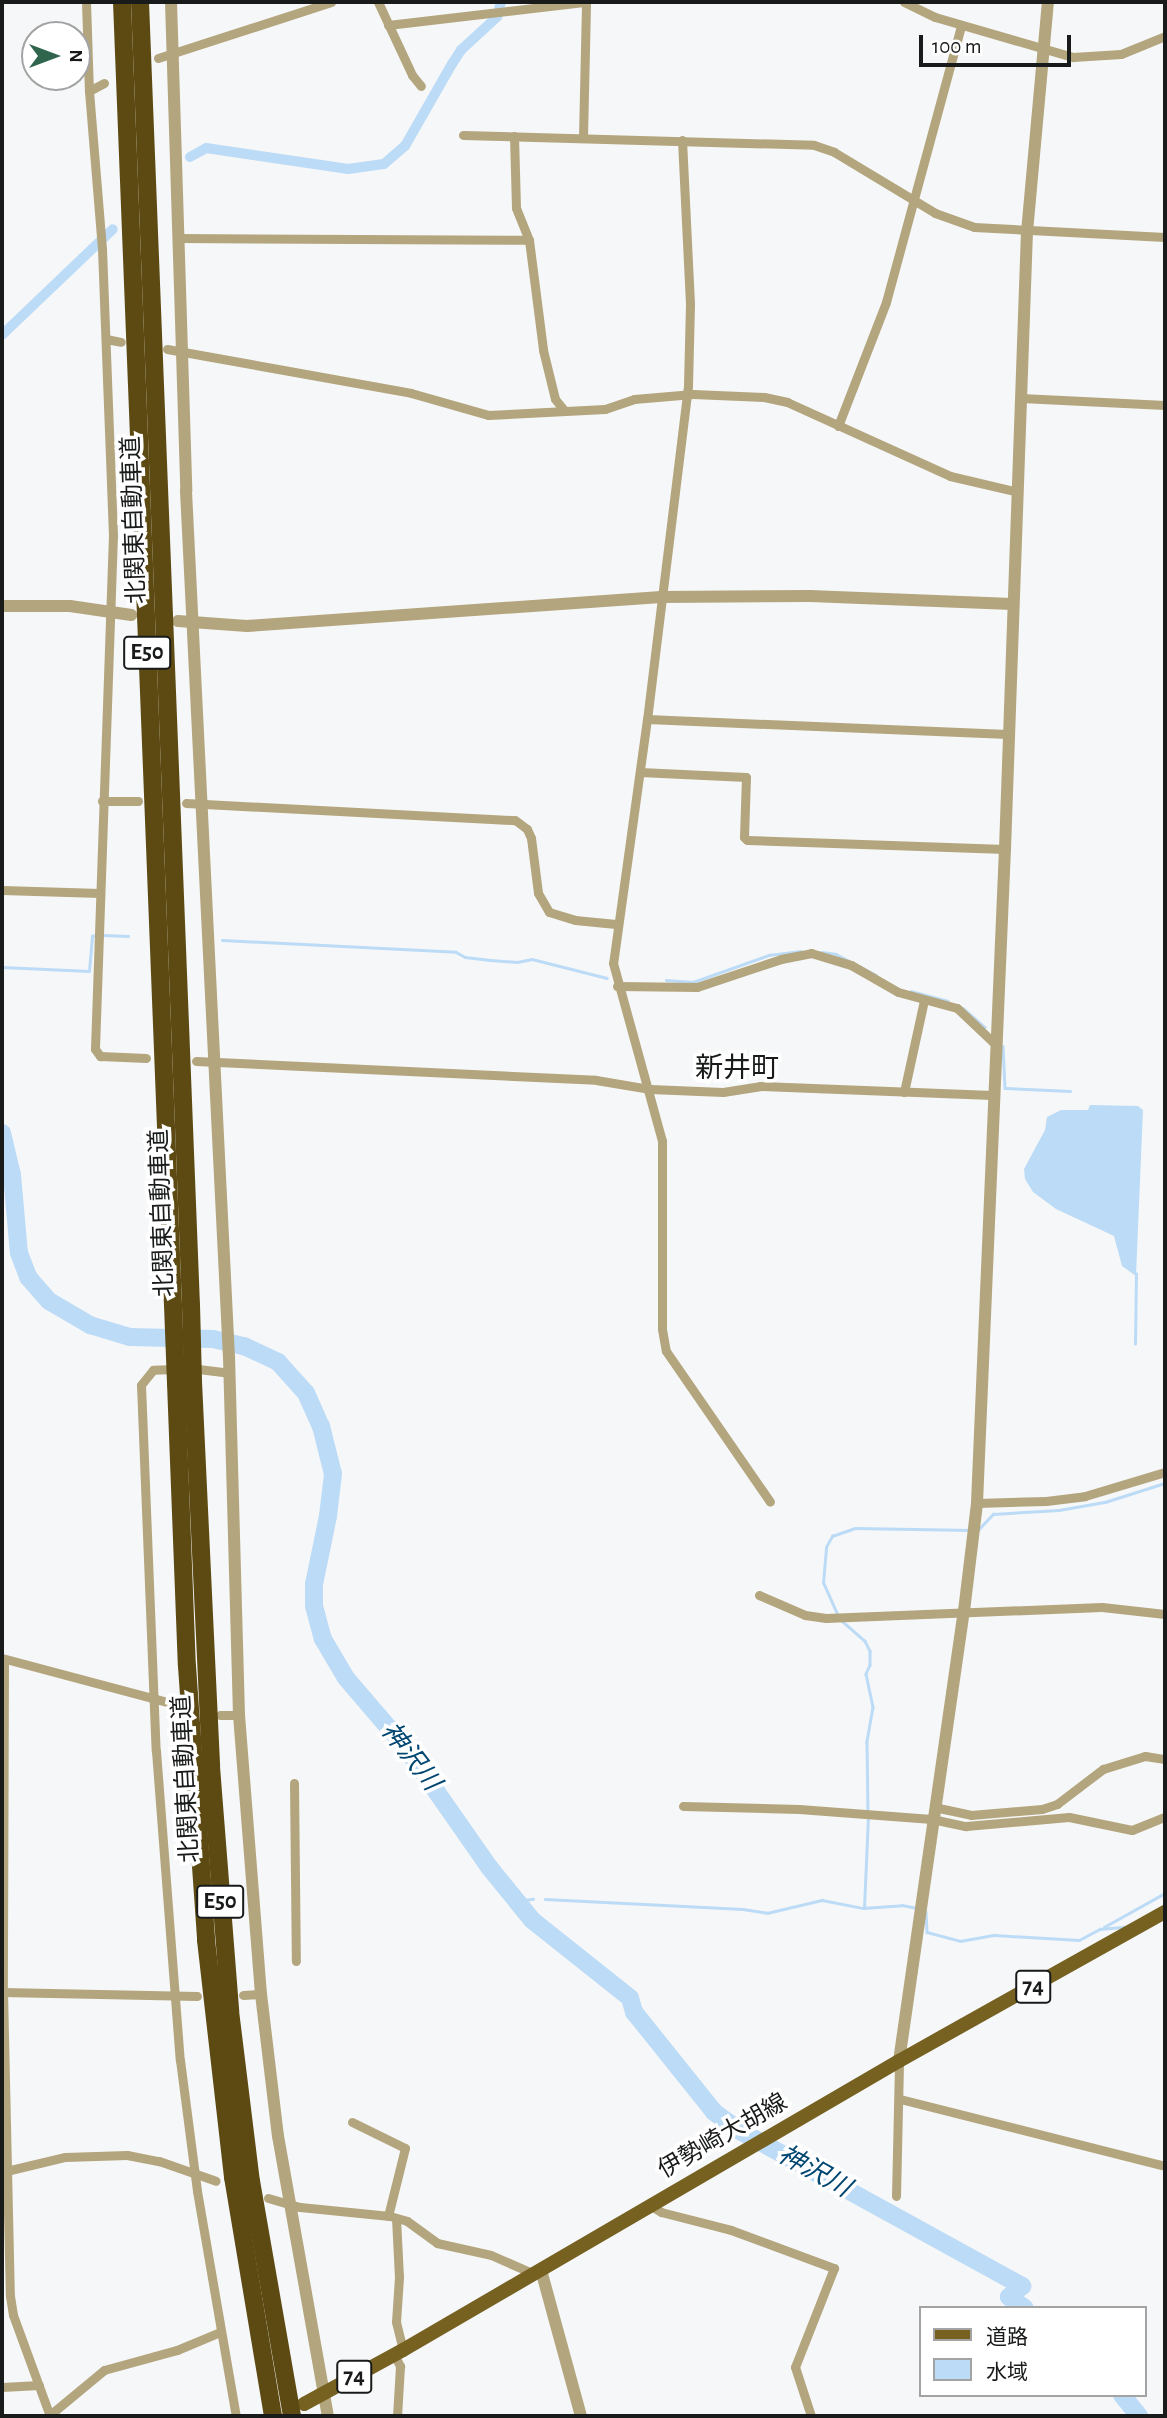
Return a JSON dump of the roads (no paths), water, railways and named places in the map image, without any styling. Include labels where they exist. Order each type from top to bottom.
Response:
[{"type":"highway","name":"北関東自動車道","points":[[122,2],[182,1305]]},
{"type":"highway","name":"北関東自動車道","points":[[140,2],[185,1383],[229,1999],[253,2193],[298,2410]]},
{"type":"highway","name":"北関東自動車道","points":[[185,1383],[187,1666],[206,1940],[235,2190],[273,2416]]},
{"type":"main road","name":"伊勢崎大胡線","points":[[298,2410],[899,2061],[1165,1912]]},
{"type":"street","points":[[86,2],[87,21]]},
{"type":"street","points":[[171,2],[193,621],[193,804],[214,1062],[229,1357],[239,1715],[261,1994],[289,2204],[328,2416]]},
{"type":"street","points":[[158,58],[331,2]]},
{"type":"street","points":[[378,2],[412,75],[421,86]]},
{"type":"street","points":[[388,25],[585,2],[583,137]]},
{"type":"street","points":[[904,2],[935,17],[1073,57],[1101,58],[1121,54],[1165,36]]},
{"type":"street","points":[[896,2196],[899,2061],[964,1611],[976,1503],[1005,849],[1027,232],[1048,2]]},
{"type":"street","points":[[838,426],[886,302],[961,25]]},
{"type":"street","points":[[91,90],[104,83]]},
{"type":"street","points":[[89,91],[101,230],[113,535],[95,1052],[100,1056],[146,1058]]},
{"type":"street","points":[[463,135],[814,145],[834,152],[912,200],[964,224],[1027,232],[1165,237]]},
{"type":"street","points":[[514,136],[516,208],[529,240],[543,350],[555,399],[563,409]]},
{"type":"street","points":[[682,140],[690,315],[686,396],[647,719],[616,924],[613,963],[617,986],[650,1088],[663,1157],[662,1329],[666,1351],[770,1502]]},
{"type":"street","points":[[178,238],[529,240]]},
{"type":"street","points":[[106,339],[121,342]]},
{"type":"street","points":[[167,349],[411,393],[479,414],[520,415],[563,409],[605,409],[634,399],[719,393],[775,399],[950,476],[1018,492]]},
{"type":"street","points":[[1021,398],[1165,404]]},
{"type":"street","points":[[178,621],[247,626],[661,597],[810,596],[1012,604]]},
{"type":"street","points":[[2,606],[70,607],[131,615]]},
{"type":"street","points":[[647,719],[1008,734]]},
{"type":"street","points":[[640,772],[746,777],[744,837],[747,840],[1005,849]]},
{"type":"street","points":[[102,801],[138,801]]},
{"type":"street","points":[[193,804],[515,820],[527,829],[531,838],[538,893],[549,912],[575,920],[616,924]]},
{"type":"street","points":[[2,890],[100,893]]},
{"type":"street","points":[[617,986],[697,987],[781,959],[811,953],[851,965],[898,992],[957,1008],[995,1044]]},
{"type":"street","points":[[904,1091],[924,1000]]},
{"type":"street","points":[[196,1062],[596,1080],[650,1088],[723,1093],[760,1086],[992,1095]]},
{"type":"street","points":[[229,1373],[206,1368],[158,1369],[149,1373],[141,1385],[155,1699],[174,1994],[195,2174],[236,2416]]},
{"type":"street","points":[[976,1503],[1085,1496],[1165,1472]]},
{"type":"street","points":[[759,1595],[805,1615],[826,1618],[1119,1607],[1165,1614]]},
{"type":"street","points":[[178,1705],[3,1659],[4,2172],[11,2306],[50,2415],[104,2370],[177,2350],[220,2332]]},
{"type":"street","points":[[220,1715],[239,1715]]},
{"type":"street","points":[[683,1806],[971,1815],[1042,1809],[1057,1804],[1103,1769],[1144,1756],[1165,1759]]},
{"type":"street","points":[[294,1783],[296,1961]]},
{"type":"street","points":[[933,1813],[966,1826],[1069,1817],[1132,1830],[1165,1817]]},
{"type":"street","points":[[2,1992],[197,1996]]},
{"type":"street","points":[[243,1995],[261,1994]]},
{"type":"street","points":[[900,2099],[1165,2166]]},
{"type":"street","points":[[352,2122],[405,2148],[392,2217],[399,2277],[396,2322],[400,2366],[397,2416]]},
{"type":"street","points":[[4,2172],[65,2157],[116,2154],[150,2159],[216,2182]]},
{"type":"street","points":[[268,2198],[289,2204],[407,2221],[437,2243],[500,2258],[537,2272],[581,2416]]},
{"type":"street","points":[[651,2206],[660,2212],[732,2230],[834,2268],[795,2367],[811,2416]]},
{"type":"street","points":[[2,2387],[39,2385]]},
{"type":"water","points":[[1090,1105],[1138,1106],[1143,1110],[1136,1276],[1122,1266],[1114,1236],[1056,1209],[1033,1192],[1025,1179],[1024,1169],[1045,1130],[1047,1117],[1061,1110],[1088,1110]]},
{"type":"waterway","points":[[190,157],[206,148],[348,169],[384,164],[405,146],[461,50],[497,17],[501,2]]},
{"type":"waterway","points":[[2,335],[113,229]]},
{"type":"waterway","points":[[2,967],[89,971],[92,936],[96,935]]},
{"type":"waterway","points":[[103,935],[128,936]]},
{"type":"waterway","points":[[222,940],[456,952],[465,957],[517,962],[532,959],[607,978]]},
{"type":"waterway","points":[[666,980],[693,982],[769,955],[801,951]]},
{"type":"waterway","points":[[822,952],[836,954],[876,975]]},
{"type":"waterway","points":[[911,991],[948,1001]]},
{"type":"waterway","points":[[963,1008],[985,1027]]},
{"type":"waterway","points":[[1003,1046],[1005,1088],[1070,1091]]},
{"type":"waterway","name":"神沢川","points":[[2,1133],[12,1175],[19,1253],[28,1277],[49,1301],[90,1325],[130,1337],[213,1339],[244,1346],[278,1362],[306,1393],[321,1426],[333,1474],[328,1516],[314,1584],[314,1606],[323,1639],[346,1678],[406,1748],[489,1867],[532,1920],[630,1998],[634,2012],[714,2112],[742,2132],[1022,2286],[1009,2297],[1022,2306]]},
{"type":"waterway","points":[[1135,1344],[1136,1274]]},
{"type":"waterway","points":[[978,1530],[993,1514],[1059,1510],[1105,1502],[1165,1483]]},
{"type":"waterway","points":[[837,1614],[823,1583],[826,1547],[832,1536],[855,1528],[971,1530]]},
{"type":"waterway","points":[[841,1620],[865,1641],[870,1651],[870,1665],[866,1674],[873,1707],[867,1742],[868,1811]]},
{"type":"waterway","points":[[864,1908],[868,1818]]},
{"type":"waterway","points":[[1104,1927],[1165,1893]]},
{"type":"waterway","points":[[518,1901],[533,1899]]},
{"type":"waterway","points":[[545,1899],[743,1909],[767,1913],[822,1900],[863,1908],[902,1905],[917,1908]]},
{"type":"waterway","points":[[926,1912],[927,1932],[960,1941],[994,1935],[1079,1940],[1100,1929],[1125,1927]]},
{"type":"waterway","name":"神沢川","points":[[1124,2397],[1139,2416]]},
{"type":"district","name":"新井町","points":[[737,1069]]}]
